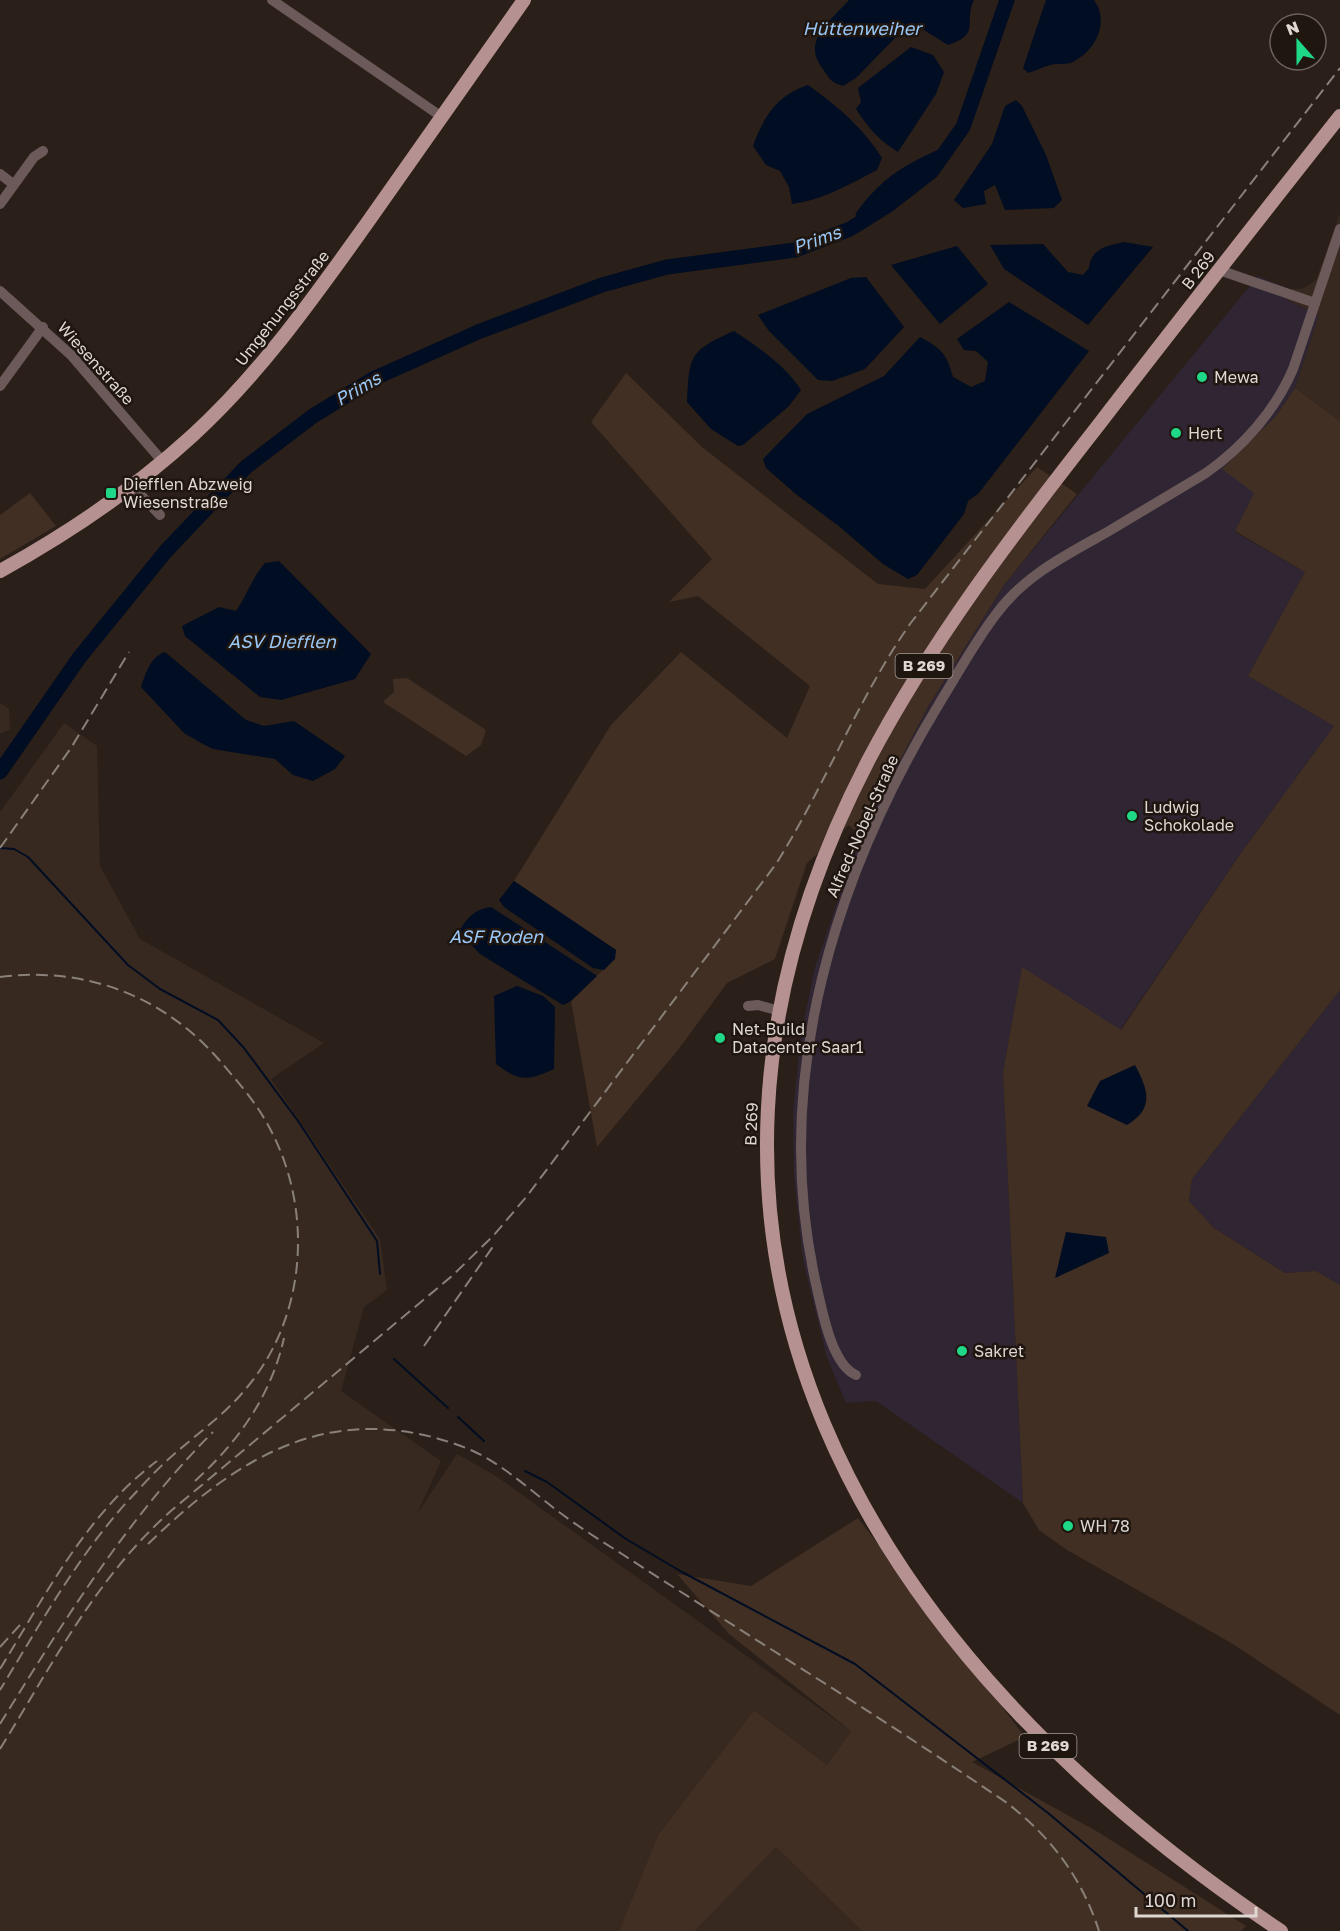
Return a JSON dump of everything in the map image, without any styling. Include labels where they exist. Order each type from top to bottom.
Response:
[{"type":"main road","name":"Umgehungsstraße","points":[[0,571],[69,531],[163,462],[215,414],[272,353],[524,0]]},
{"type":"main road","name":"B 269","points":[[1281,1931],[1224,1894],[1098,1793],[1041,1739],[991,1686],[939,1623],[866,1510],[834,1447],[812,1395],[789,1322],[778,1273],[770,1218],[766,1150],[772,1051],[808,900],[867,763],[910,688],[1003,549],[1340,116]]},
{"type":"street","points":[[272,0],[442,117]]},
{"type":"street","points":[[0,204],[34,157],[43,151]]},
{"type":"street","points":[[0,174],[14,184]]},
{"type":"street","name":"Alfred-Nobel-Straße","points":[[856,1375],[847,1371],[838,1358],[819,1295],[802,1202],[800,1147],[803,1079],[814,1010],[845,899],[863,853],[905,762],[998,611],[1036,573],[1206,473],[1232,453],[1260,423],[1286,385],[1340,229]]},
{"type":"street","points":[[1219,270],[1315,303]]},
{"type":"street","name":"Wiesenstraße","points":[[0,291],[43,327],[71,355],[163,462]]},
{"type":"street","points":[[0,386],[43,327]]},
{"type":"street","points":[[132,486],[160,515]]},
{"type":"street","points":[[748,1006],[758,1005],[780,1011]]},
{"type":"shaded area","points":[[1340,213],[1340,421],[1295,388],[1319,315],[1287,300],[1290,289],[1302,289],[1316,280]]},
{"type":"shaded area","points":[[1258,276],[1290,289],[1287,300],[1319,315],[1295,388],[1276,416],[1252,442],[1254,493],[1235,532],[1305,572],[1248,676],[1334,726],[1241,853],[1120,1030],[1022,968],[1003,1072],[1023,1503],[876,1401],[846,1403],[827,1358],[803,1260],[794,1177],[793,1111],[801,1034],[815,967],[860,836],[929,705],[1004,585]]},
{"type":"shaded area","points":[[626,373],[702,447],[878,584],[925,589],[1037,467],[1077,494],[1004,585],[929,705],[860,836],[849,825],[807,863],[775,959],[727,983],[678,1050],[597,1147],[571,1001],[614,959],[616,950],[514,881],[611,725],[681,652],[787,738],[810,686],[698,596],[669,602],[712,559],[591,422]]},
{"type":"shaded area","points":[[1295,388],[1340,421],[1340,990],[1192,1179],[1189,1201],[1214,1228],[1285,1273],[1316,1271],[1340,1285],[1340,1715],[1233,1644],[1067,1550],[1039,1530],[1023,1503],[1003,1072],[1022,967],[1121,1030],[1241,853],[1334,726],[1248,676],[1305,572],[1235,531],[1254,493],[1222,469],[1276,416]]},
{"type":"shaded area","points":[[30,493],[56,526],[0,559],[0,515]]},
{"type":"shaded area","points":[[407,678],[486,730],[481,745],[466,756],[383,702],[394,692],[393,679]]},
{"type":"shaded area","points":[[0,703],[9,709],[10,730],[0,734]]},
{"type":"shaded area","points":[[64,723],[97,746],[100,866],[140,939],[324,1043],[271,1079],[380,1239],[387,1290],[364,1307],[341,1391],[441,1461],[417,1514],[457,1454],[496,1476],[851,1731],[827,1765],[754,1710],[658,1835],[619,1931],[0,1931],[0,812]]},
{"type":"shaded area","points":[[1340,990],[1340,1285],[1316,1271],[1285,1273],[1214,1228],[1189,1201],[1192,1179]]},
{"type":"shaded area","points":[[858,1518],[1025,1737],[972,1762],[1098,1832],[1246,1926],[1241,1931],[862,1931],[776,1847],[695,1931],[619,1931],[658,1835],[754,1710],[827,1765],[851,1731],[729,1634],[677,1574],[751,1586]]},
{"type":"shaded area","points":[[776,1847],[862,1931],[695,1931]]},
{"type":"water","name":"Hüttenweiher","points":[[849,0],[974,0],[970,27],[965,36],[958,41],[948,45],[919,27],[895,38],[856,78],[843,86],[833,82],[827,75],[817,59],[815,49],[821,32]]},
{"type":"water","points":[[1046,0],[1094,0],[1101,17],[1098,35],[1088,50],[1071,63],[1050,65],[1028,73],[1023,68]]},
{"type":"water","points":[[911,47],[933,55],[944,72],[936,94],[898,152],[874,133],[856,109],[861,102],[858,88]]},
{"type":"water","points":[[808,85],[849,118],[882,158],[877,170],[857,181],[825,195],[792,204],[789,187],[780,171],[766,165],[753,146],[762,125],[773,108],[788,94]]},
{"type":"water","points":[[1016,100],[1022,106],[1046,155],[1062,200],[1054,208],[1005,210],[995,185],[984,191],[986,204],[963,208],[954,200],[992,144],[1005,106]]},
{"type":"water","points":[[1124,242],[1153,247],[1088,325],[1004,269],[990,245],[1043,244],[1068,272],[1083,275],[1096,252]]},
{"type":"water","points":[[957,246],[988,284],[940,324],[891,265]]},
{"type":"water","points":[[866,277],[904,327],[865,369],[832,381],[818,380],[769,331],[758,315],[851,278]]},
{"type":"water","points":[[1009,302],[1089,351],[978,494],[968,501],[964,514],[917,575],[908,579],[883,564],[840,527],[797,495],[766,468],[763,459],[807,414],[884,376],[920,337],[942,352],[953,377],[971,387],[985,381],[988,362],[976,351],[964,350],[957,339]]},
{"type":"water","points":[[734,331],[780,365],[801,390],[789,406],[743,445],[738,446],[711,429],[687,402],[689,373],[695,356],[708,344]]},
{"type":"water","name":"ASV Diefflen","points":[[279,561],[371,654],[355,679],[281,700],[260,697],[185,636],[182,626],[219,607],[236,611],[265,563]]},
{"type":"water","points":[[165,652],[246,720],[264,726],[294,721],[345,756],[335,769],[313,781],[293,775],[275,759],[213,749],[201,743],[184,733],[141,687],[152,662]]},
{"type":"water","name":"ASF Roden","points":[[514,881],[616,950],[615,959],[604,970],[593,968],[504,907],[499,900]]},
{"type":"water","name":"ASF Roden","points":[[491,907],[597,976],[571,1001],[563,1005],[480,954],[459,932],[472,915]]},
{"type":"water","points":[[517,986],[543,996],[555,1007],[554,1069],[537,1076],[524,1078],[511,1074],[496,1064],[494,996]]},
{"type":"water","points":[[1135,1065],[1146,1090],[1145,1105],[1136,1119],[1127,1125],[1087,1106],[1100,1081]]},
{"type":"water","points":[[1066,1232],[1106,1237],[1109,1253],[1055,1278]]},
{"type":"waterway","name":"Prims","points":[[0,772],[79,658],[166,551],[246,467],[313,416],[375,378],[478,332],[602,285],[667,267],[795,250],[850,229],[887,206],[932,171],[963,127],[1007,0]]},
{"type":"waterway","name":"Prims","points":[[863,216],[897,181],[940,157]]},
{"type":"waterway","points":[[0,848],[14,849],[28,857],[128,965],[160,989],[218,1020],[244,1048],[298,1121],[377,1241],[380,1274]]},
{"type":"waterway","points":[[394,1359],[448,1408]]},
{"type":"waterway","points":[[458,1417],[484,1441]]},
{"type":"waterway","points":[[525,1471],[547,1482],[626,1539],[682,1572],[855,1664],[1048,1813],[1188,1931]]},
{"type":"railway","points":[[0,1749],[57,1654],[98,1592],[145,1536],[172,1510],[452,1276],[494,1235],[527,1196],[776,864],[857,713],[910,624],[1340,68]]},
{"type":"railway","points":[[0,848],[71,748],[129,652]]},
{"type":"railway","points":[[0,977],[62,976],[121,990],[174,1019],[198,1038],[252,1099],[283,1156],[292,1190],[297,1224],[298,1258],[293,1292],[283,1325],[269,1356],[249,1385],[222,1414],[160,1467],[108,1524],[59,1594],[0,1690]]},
{"type":"railway","points":[[424,1346],[494,1245]]},
{"type":"railway","points":[[195,1481],[211,1466],[251,1417],[271,1379],[284,1338]]},
{"type":"railway","points":[[148,1544],[222,1481],[249,1464],[306,1439],[337,1431],[383,1429],[423,1435],[461,1446],[496,1464],[590,1534],[864,1708],[1007,1803],[1038,1830],[1063,1860],[1084,1893],[1099,1931]]},
{"type":"railway","points":[[0,1724],[98,1572],[153,1499],[213,1432]]},
{"type":"railway","points":[[0,1669],[51,1585],[88,1531],[132,1482],[157,1461]]},
{"type":"railway","points":[[0,1647],[20,1625]]},
{"type":"place","name":"Mewa","points":[[1202,377]]},
{"type":"place","name":"Hert","points":[[1176,433]]},
{"type":"place","name":"Diefflen Abzweig Wiesenstraße","points":[[111,493]]},
{"type":"place","name":"Ludwig Schokolade","points":[[1132,816]]},
{"type":"place","name":"Net-Build Datacenter Saar1","points":[[720,1038]]},
{"type":"place","name":"Sakret","points":[[962,1351]]},
{"type":"place","name":"WH 78","points":[[1068,1526]]}]
